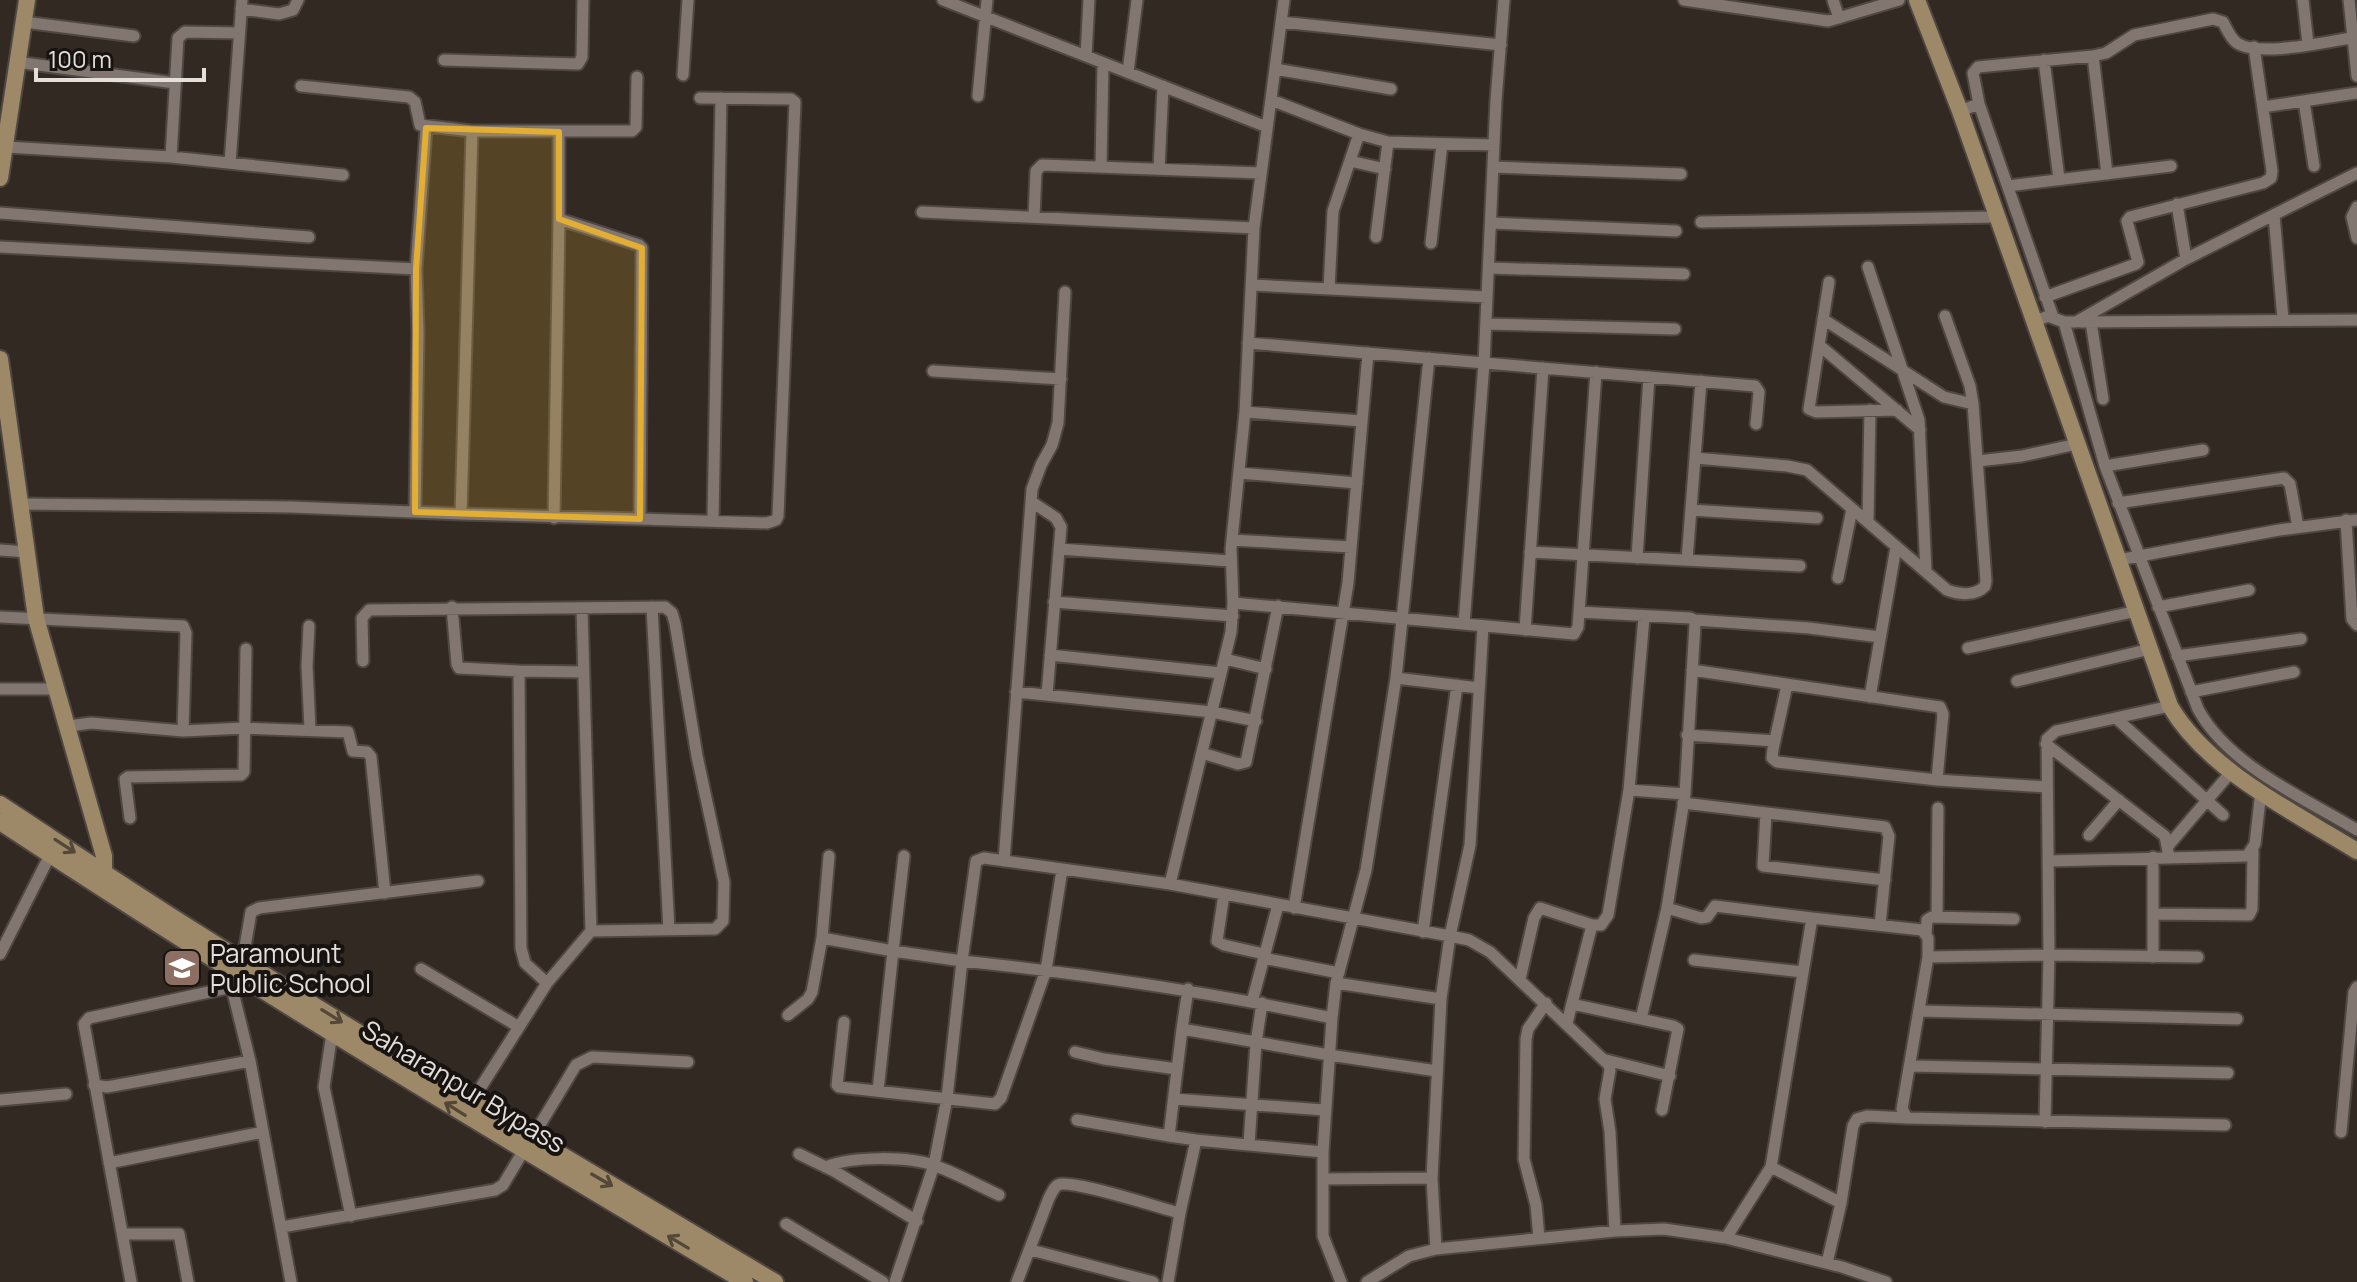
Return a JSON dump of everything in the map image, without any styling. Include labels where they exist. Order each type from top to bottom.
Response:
[{"type":"street","points":[[27,0],[2,162],[171,157],[343,175]]},
{"type":"street","points":[[230,163],[242,4],[286,13],[293,10],[298,0]]},
{"type":"street","points":[[444,60],[578,64],[582,57],[583,0]]},
{"type":"street","points":[[683,75],[688,0]]},
{"type":"street","points":[[943,0],[1267,127]]},
{"type":"street","points":[[978,96],[987,0]]},
{"type":"street","points":[[1086,56],[1089,0]]},
{"type":"street","points":[[1128,72],[1137,0]]},
{"type":"street","points":[[1170,884],[1233,616],[1230,561],[1245,412],[1254,228],[1284,0]]},
{"type":"street","points":[[1464,624],[1484,363],[1504,0]]},
{"type":"street","points":[[1684,0],[1724,3],[1813,20],[1839,18],[1899,0]]},
{"type":"street","points":[[1833,0],[1839,18]]},
{"type":"street","points":[[1917,0],[2008,186],[2045,297],[2077,444],[2128,558],[2158,607],[2206,725],[2227,747],[2291,791],[2357,830]]},
{"type":"street","points":[[2303,0],[2308,44]]},
{"type":"street","points":[[2349,0],[2357,76]]},
{"type":"street","points":[[2355,38],[2264,49],[2234,41],[2219,19],[2134,35],[2106,53],[2093,56],[1982,66],[1973,73],[1969,108],[1997,217],[2051,320],[2118,503],[2137,611],[2170,706],[2193,738],[2232,771],[2357,851]]},
{"type":"street","points":[[24,22],[134,36]]},
{"type":"street","points":[[1281,22],[1501,45]]},
{"type":"street","points":[[171,157],[177,47],[182,34],[239,33]]},
{"type":"street","points":[[2045,297],[2136,264],[2128,219],[2263,183],[2271,178],[2254,47]]},
{"type":"street","points":[[2093,56],[2107,174]]},
{"type":"street","points":[[2044,60],[2059,179]]},
{"type":"street","points":[[16,62],[175,83]]},
{"type":"street","points":[[1101,167],[1103,63]]},
{"type":"street","points":[[1275,69],[1391,89]]},
{"type":"street","points":[[301,86],[411,98],[415,102],[418,122],[426,128],[632,131],[636,127],[637,77]]},
{"type":"street","points":[[1159,169],[1163,86]]},
{"type":"street","points":[[2263,107],[2357,93]]},
{"type":"street","points":[[19,504],[291,507],[767,523],[776,520],[795,102],[791,99],[700,98]]},
{"type":"street","points":[[713,520],[721,98]]},
{"type":"street","points":[[1271,100],[1388,142],[1494,145]]},
{"type":"street","points":[[2304,101],[2314,166]]},
{"type":"street","points":[[415,512],[416,269],[426,128]]},
{"type":"street","points":[[461,514],[472,131]]},
{"type":"street","points":[[554,518],[559,132]]},
{"type":"street","points":[[1329,289],[1333,211],[1359,134]]},
{"type":"street","points":[[1376,237],[1388,142]]},
{"type":"street","points":[[1431,243],[1442,144]]},
{"type":"street","points":[[1350,161],[1385,169]]},
{"type":"street","points":[[2008,186],[2171,166]]},
{"type":"street","points":[[1034,217],[1038,167],[1261,173]]},
{"type":"street","points":[[1493,167],[1681,174]]},
{"type":"street","points":[[2051,320],[2186,259],[2357,173]]},
{"type":"street","points":[[2177,204],[2186,259]]},
{"type":"street","points":[[2357,207],[2352,217],[2357,238]]},
{"type":"street","points":[[922,212],[1254,228]]},
{"type":"street","points":[[0,213],[309,237]]},
{"type":"street","points":[[2274,215],[2283,319]]},
{"type":"street","points":[[1701,222],[1997,217]]},
{"type":"street","points":[[559,219],[642,248],[640,519]]},
{"type":"street","points":[[1491,223],[1676,231]]},
{"type":"street","points":[[0,247],[416,269]]},
{"type":"street","points":[[1868,267],[1914,399],[1920,430],[1926,572]]},
{"type":"street","points":[[1489,268],[1684,274]]},
{"type":"street","points":[[1829,282],[1809,409],[1816,412],[1897,410]]},
{"type":"street","points":[[1252,285],[1487,297]]},
{"type":"street","points":[[1004,861],[1032,502],[1035,481],[1055,436],[1065,292]]},
{"type":"street","points":[[1695,458],[1798,467],[1815,476],[1954,593],[1979,592],[1985,586],[1973,404],[1970,386],[1945,316]]},
{"type":"street","points":[[1823,319],[1950,401],[1973,404]]},
{"type":"street","points":[[2051,320],[2357,320]]},
{"type":"street","points":[[2091,322],[2103,399]]},
{"type":"street","points":[[1486,324],[1675,329]]},
{"type":"street","points":[[1248,343],[1758,388],[1756,424]]},
{"type":"street","points":[[1819,345],[1920,430]]},
{"type":"street","points":[[1294,908],[1343,612],[1368,353]]},
{"type":"street","points":[[1341,1282],[1323,1236],[1324,1110],[1332,1018],[1337,978],[1366,870],[1396,678],[1429,358]]},
{"type":"street","points":[[0,359],[36,618],[104,856],[100,877],[0,804]]},
{"type":"street","points":[[1525,630],[1543,368]]},
{"type":"street","points":[[933,371],[1061,379]]},
{"type":"street","points":[[1233,603],[1574,634],[1577,631],[1584,555],[1596,372]]},
{"type":"street","points":[[1637,558],[1649,377]]},
{"type":"street","points":[[1687,560],[1701,381]]},
{"type":"street","points":[[1868,522],[1870,410]]},
{"type":"street","points":[[1245,412],[1362,421]]},
{"type":"street","points":[[1978,461],[2022,456],[2077,444]]},
{"type":"street","points":[[2105,466],[2203,450]]},
{"type":"street","points":[[1239,473],[1357,483]]},
{"type":"street","points":[[2118,503],[2284,478],[2290,484],[2298,527]]},
{"type":"street","points":[[1032,502],[1059,523],[1047,695]]},
{"type":"street","points":[[1838,578],[1852,509]]},
{"type":"street","points":[[1691,510],[1817,518]]},
{"type":"street","points":[[2128,558],[2351,520],[2352,619],[2357,625]]},
{"type":"street","points":[[1232,540],[1351,547]]},
{"type":"street","points":[[1870,697],[1896,547]]},
{"type":"street","points":[[1059,549],[1230,561]]},
{"type":"street","points":[[0,550],[27,552]]},
{"type":"street","points":[[1530,552],[1800,566]]},
{"type":"street","points":[[2158,607],[2249,590]]},
{"type":"street","points":[[1054,602],[1233,616]]},
{"type":"street","points":[[1202,753],[1238,764],[1246,762],[1278,606]]},
{"type":"street","points":[[452,607],[459,668],[584,672]]},
{"type":"street","points":[[652,607],[669,930]]},
{"type":"street","points":[[363,661],[362,618],[367,610],[665,607],[673,616],[697,756],[724,882],[723,921],[715,929],[591,931]]},
{"type":"street","points":[[472,1101],[547,983],[591,931],[582,608]]},
{"type":"street","points":[[1968,648],[2137,611]]},
{"type":"street","points":[[1579,612],[1809,628],[1880,637]]},
{"type":"street","points":[[0,617],[183,626],[186,633],[183,731]]},
{"type":"street","points":[[1520,979],[1534,918],[1540,908],[1592,925],[1601,925],[1608,915],[1629,790],[1644,617]]},
{"type":"street","points":[[1641,1019],[1667,908],[1684,798],[1695,620]]},
{"type":"street","points":[[309,626],[310,729]]},
{"type":"street","points":[[1436,1249],[1432,1178],[1441,999],[1450,936],[1470,845],[1483,626]]},
{"type":"street","points":[[2177,656],[2301,639]]},
{"type":"street","points":[[130,818],[125,779],[128,777],[241,775],[245,768],[246,649]]},
{"type":"street","points":[[2017,681],[2150,649]]},
{"type":"street","points":[[1050,655],[1221,673]]},
{"type":"street","points":[[1225,659],[1266,669]]},
{"type":"street","points":[[1692,670],[1940,707],[1943,714],[1937,780]]},
{"type":"street","points":[[519,671],[521,948],[525,963],[547,983]]},
{"type":"street","points":[[2191,692],[2294,672]]},
{"type":"street","points":[[1396,678],[1479,688]]},
{"type":"street","points":[[1423,932],[1457,685]]},
{"type":"street","points":[[1787,685],[1772,758],[1782,764],[1937,780],[2047,787]]},
{"type":"street","points":[[0,689],[56,689]]},
{"type":"street","points":[[1016,692],[1212,712],[1256,721]]},
{"type":"street","points":[[2045,1122],[2049,955],[2047,739],[2056,731],[2170,706]]},
{"type":"street","points":[[2116,718],[2223,815]]},
{"type":"street","points":[[69,726],[91,723],[183,731],[244,728],[348,732],[353,751],[367,752],[371,757],[385,893]]},
{"type":"street","points":[[1687,735],[1775,741]]},
{"type":"street","points":[[2046,744],[2165,836],[2169,851]]},
{"type":"street","points":[[2169,851],[2232,771]]},
{"type":"street","points":[[1629,790],[1766,813],[1885,827],[1889,836],[1880,925]]},
{"type":"street","points":[[2153,914],[2249,915],[2252,909],[2253,851],[2261,791]]},
{"type":"street","points":[[2089,835],[2119,800]]},
{"type":"street","points":[[1937,916],[1938,808]]},
{"type":"street","points":[[1766,813],[1763,866],[1885,880]]},
{"type":"street","name":"Saharanpur Bypass","points":[[0,822],[50,855],[100,877],[233,960],[332,1033],[495,1124],[745,1282]]},
{"type":"street","points":[[2049,861],[2153,857],[2169,851],[2237,857],[2247,856],[2253,851]]},
{"type":"street","points":[[0,954],[50,855]]},
{"type":"street","points":[[788,1015],[812,992],[822,938],[829,856]]},
{"type":"street","points":[[878,1091],[904,856]]},
{"type":"street","points":[[2153,857],[2153,957]]},
{"type":"street","points":[[895,1282],[934,1165],[947,1098],[974,863],[984,858],[1170,884],[1450,936],[1479,945],[1501,961],[1606,1060],[1610,1070],[1605,1099],[1610,1132],[1615,1231]]},
{"type":"street","points":[[844,1022],[837,1085],[841,1088],[992,1105],[999,1100],[1046,970],[1062,870]]},
{"type":"street","points":[[291,1282],[250,1061],[232,987],[233,960],[245,947],[250,915],[254,910],[478,881]]},
{"type":"street","points":[[1224,894],[1217,941],[1224,945],[1337,978],[1441,999]]},
{"type":"street","points":[[1249,1144],[1257,1002],[1264,956],[1278,905]]},
{"type":"street","points":[[1667,908],[1701,918],[1707,917],[1715,906],[1917,929],[1926,933]]},
{"type":"street","points":[[1907,1118],[1902,1109],[1928,957],[1927,920],[1937,916],[2014,919]]},
{"type":"street","points":[[1726,1238],[1771,1167],[1812,918]]},
{"type":"street","points":[[1567,1023],[1592,925]]},
{"type":"street","points":[[822,938],[962,961],[1188,989],[1332,1018]]},
{"type":"street","points":[[1928,957],[2198,957]]},
{"type":"street","points":[[233,960],[472,1101],[495,1124]]},
{"type":"street","points":[[1694,960],[1803,972]]},
{"type":"street","points":[[421,969],[519,1027]]},
{"type":"street","points":[[131,1282],[84,1024],[89,1018],[232,987]]},
{"type":"street","points":[[2341,1132],[2353,1056],[2354,992],[2357,987]]},
{"type":"street","points":[[1169,1136],[1188,989]]},
{"type":"street","points":[[1539,1238],[1536,1205],[1524,1159],[1526,1039],[1528,1029],[1546,1003]]},
{"type":"street","points":[[1572,1004],[1678,1029],[1662,1110]]},
{"type":"street","points":[[1920,1011],[2237,1019]]},
{"type":"street","points":[[1182,1029],[1437,1071]]},
{"type":"street","points":[[332,1033],[324,1087],[351,1216]]},
{"type":"street","points":[[1075,1052],[1177,1069]]},
{"type":"street","points":[[282,1227],[495,1190],[503,1185],[576,1065],[584,1059],[688,1062]]},
{"type":"street","points":[[1606,1060],[1670,1076]]},
{"type":"street","points":[[94,1085],[121,1085],[250,1061]]},
{"type":"street","points":[[1911,1066],[2228,1073]]},
{"type":"street","points":[[0,1100],[66,1094]]},
{"type":"street","points":[[1174,1099],[1324,1110]]},
{"type":"street","points":[[1827,1263],[1841,1203],[1853,1126],[1857,1119],[1867,1116],[2225,1125]]},
{"type":"street","points":[[1077,1120],[1196,1140],[1323,1152]]},
{"type":"street","points":[[109,1163],[263,1132]]},
{"type":"street","points":[[1168,1282],[1196,1140]]},
{"type":"street","points":[[528,1144],[775,1282]]},
{"type":"street","points":[[799,1154],[917,1221]]},
{"type":"street","points":[[825,1167],[847,1161],[895,1159],[934,1165],[999,1195]]},
{"type":"street","points":[[1771,1167],[1841,1203]]},
{"type":"street","points":[[1323,1179],[1432,1178]]},
{"type":"street","points":[[1017,1282],[1049,1198],[1055,1187],[1061,1184],[1180,1213]]},
{"type":"street","points":[[786,1224],[883,1282]]},
{"type":"street","points":[[1367,1282],[1409,1256],[1436,1249],[1664,1229],[1726,1238],[1827,1263],[1886,1282]]},
{"type":"street","points":[[123,1234],[178,1233],[188,1282]]},
{"type":"street","points":[[1031,1250],[1153,1282]]},
{"type":"highlighted area","points":[[426,128],[559,132],[559,219],[642,248],[640,519],[415,512],[416,269]]},
{"type":"place","name":"Paramount Public School","points":[[182,968]]}]
